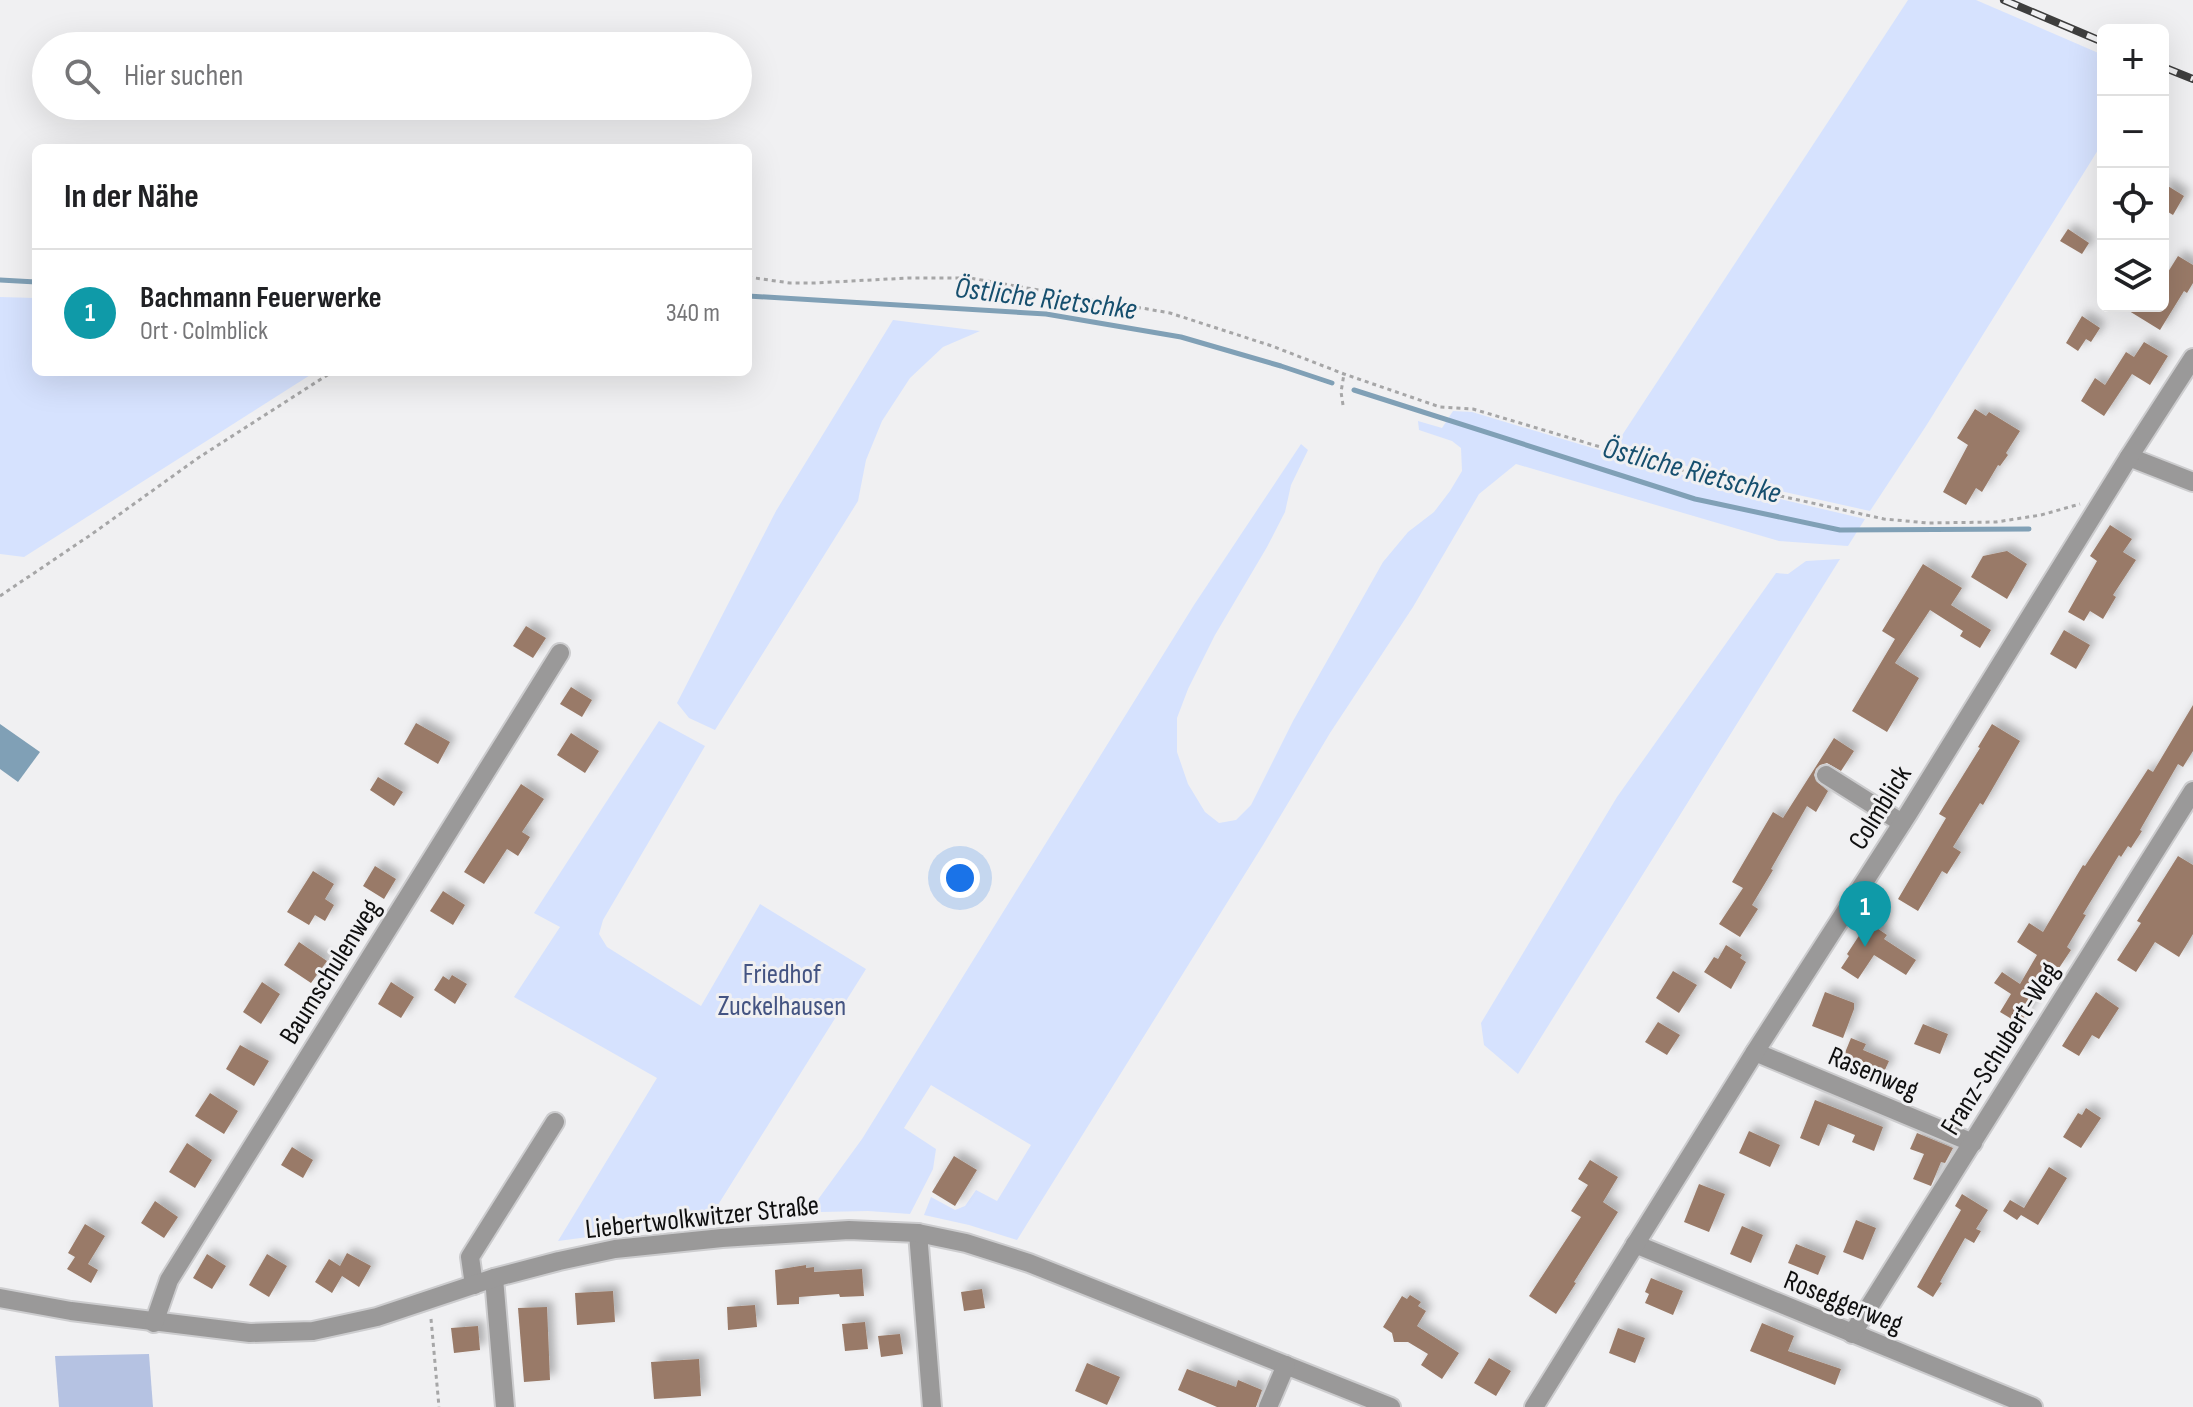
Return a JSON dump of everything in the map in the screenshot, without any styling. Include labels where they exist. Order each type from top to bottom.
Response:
[{"type":"street","name":"Colmblick","points":[[1534,1407],[2193,358]]},
{"type":"street","points":[[2129,457],[2193,482]]},
{"type":"street","name":"Baumschulenweg","points":[[154,1323],[169,1280],[560,653]]},
{"type":"street","points":[[1826,775],[1902,823]]},
{"type":"street","name":"Franz-Schubert-Weg","points":[[1852,1334],[2193,791]]},
{"type":"street","name":"Rasenweg","points":[[1755,1052],[1973,1143]]},
{"type":"street","points":[[474,1285],[470,1257],[555,1122]]},
{"type":"street","name":"Liebertwolkwitzer Straße","points":[[0,1298],[154,1323],[250,1333],[313,1331],[377,1317],[494,1278],[615,1249],[849,1230],[918,1233],[966,1243],[1029,1263],[1391,1407]]},
{"type":"street","points":[[918,1233],[932,1407]]},
{"type":"street","name":"Roseggerweg","points":[[1635,1244],[2033,1407]]},
{"type":"street","points":[[494,1278],[505,1407]]},
{"type":"street","points":[[1268,1407],[1286,1365]]},
{"type":"path","points":[[752,277],[802,283],[908,278],[988,280],[1170,313],[1440,407],[1473,409],[1758,491],[1884,519],[1940,524],[1996,522],[2063,509],[2106,494]]},
{"type":"path","points":[[1343,405],[1341,392],[1344,374]]},
{"type":"path","points":[[0,596],[198,458],[326,376]]},
{"type":"path","points":[[427,1301],[439,1407]]},
{"type":"green space","points":[[1908,0],[1976,0],[2097,52],[2097,152],[1870,511],[1758,486],[1615,446]]},
{"type":"green space","points":[[0,297],[32,298],[32,376],[309,376],[24,557],[0,554]]},
{"type":"green space","points":[[893,320],[980,331],[943,347],[910,378],[882,421],[866,460],[858,501],[715,730],[689,718],[677,703],[776,511]]},
{"type":"green space","points":[[1453,411],[1472,412],[1703,481],[1865,519],[1848,546],[1779,541],[1516,464],[1479,494],[1413,607],[1330,733],[1017,1240],[924,1215],[931,1197],[955,1210],[965,1206],[976,1190],[997,1201],[1031,1145],[931,1085],[904,1128],[936,1149],[933,1169],[910,1214],[821,1212],[814,1205],[862,1139],[1194,605],[1301,444],[1308,450],[1291,485],[1285,512],[1215,635],[1177,718],[1177,752],[1188,784],[1205,812],[1219,823],[1236,820],[1251,805],[1293,721],[1383,562],[1408,532],[1434,512],[1462,471],[1461,448],[1452,441],[1419,430],[1418,421],[1442,428]]},
{"type":"green space","points":[[1840,559],[1518,1074],[1484,1045],[1481,1023],[1617,797],[1776,573],[1788,574],[1806,561]]},
{"type":"green space","name":"Friedhof Zuckelhausen","points":[[659,721],[705,746],[603,920],[599,934],[607,947],[701,1006],[760,904],[866,969],[711,1216],[702,1222],[558,1241],[657,1078],[514,997],[560,927],[534,913]]},
{"type":"shaded area","points":[[0,724],[40,752],[18,782],[0,769]]},
{"type":"shaded area","points":[[149,1354],[153,1407],[59,1407],[55,1356]]},
{"type":"building","points":[[2169,187],[2184,196],[2173,215],[2169,213]]},
{"type":"building","points":[[2068,229],[2089,243],[2082,254],[2060,241]]},
{"type":"building","points":[[2178,256],[2193,265],[2193,283],[2187,293],[2184,291],[2160,330],[2131,312],[2169,312],[2169,270]]},
{"type":"building","points":[[2082,316],[2100,328],[2091,342],[2086,339],[2078,351],[2066,343]]},
{"type":"building","points":[[2144,342],[2168,356],[2150,385],[2132,374],[2104,416],[2081,401],[2095,378],[2105,385],[2126,352],[2134,357]]},
{"type":"building","points":[[1975,409],[1986,416],[1989,412],[2020,431],[2006,453],[2008,455],[1998,465],[1982,492],[1976,488],[1966,505],[1943,492],[1968,445],[1957,438]]},
{"type":"building","points":[[2110,525],[2132,539],[2123,552],[2136,560],[2113,595],[2116,597],[2103,619],[2090,611],[2084,621],[2068,612],[2097,561],[2090,556]]},
{"type":"building","points":[[2007,551],[2027,564],[2007,599],[1971,577],[1983,556]]},
{"type":"building","points":[[1923,564],[1962,588],[1951,605],[1991,630],[1980,648],[1960,636],[1963,631],[1930,610],[1895,663],[1919,678],[1887,732],[1852,711],[1895,639],[1882,631]]},
{"type":"building","points":[[526,626],[546,638],[533,658],[513,646]]},
{"type":"building","points":[[2064,630],[2090,645],[2076,669],[2050,654]]},
{"type":"building","points":[[571,687],[592,700],[582,717],[560,704]]},
{"type":"building","points":[[2193,705],[2193,751],[2183,767],[2178,764],[2131,848],[2128,846],[2121,857],[2119,855],[2083,914],[2086,915],[2067,947],[2071,950],[2059,968],[2052,964],[2020,1024],[2000,1012],[2011,994],[1994,983],[2002,972],[2020,984],[2037,955],[2017,942],[2029,923],[2043,932],[2083,865],[2148,769],[2153,772]]},
{"type":"building","points":[[416,723],[450,742],[438,764],[404,744]]},
{"type":"building","points":[[1992,724],[2020,741],[1983,805],[1980,803],[1953,847],[1961,852],[1947,874],[1942,871],[1918,911],[1898,899],[1946,818],[1939,814]]},
{"type":"building","points":[[571,733],[599,751],[585,773],[557,755]]},
{"type":"building","points":[[1834,738],[1854,751],[1841,771],[1827,763],[1816,769],[1816,781],[1828,791],[1816,812],[1807,806],[1752,905],[1758,909],[1740,937],[1719,924],[1743,888],[1732,882],[1773,812],[1783,818]]},
{"type":"building","points":[[378,777],[403,792],[394,806],[370,790]]},
{"type":"building","points":[[521,784],[544,799],[522,832],[530,837],[518,856],[507,849],[484,884],[464,872]]},
{"type":"building","points":[[2178,856],[2193,865],[2193,934],[2179,957],[2155,942],[2136,972],[2117,960],[2141,923],[2137,921]]},
{"type":"building","points":[[375,866],[396,879],[384,899],[363,886]]},
{"type":"building","points":[[313,871],[334,884],[325,899],[334,905],[325,921],[315,915],[309,925],[287,912]]},
{"type":"building","points":[[443,891],[465,905],[453,925],[430,911]]},
{"type":"building","points":[[1868,922],[1887,935],[1884,939],[1916,960],[1906,975],[1874,955],[1858,979],[1841,968]]},
{"type":"building","points":[[299,942],[327,961],[311,983],[284,965]]},
{"type":"building","points":[[1726,945],[1742,955],[1740,958],[1746,962],[1731,989],[1704,972],[1714,957],[1718,959]]},
{"type":"building","points":[[1673,971],[1697,985],[1679,1013],[1656,998]]},
{"type":"building","points":[[452,975],[467,984],[455,1004],[434,990],[443,976],[449,980]]},
{"type":"building","points":[[262,982],[280,994],[261,1024],[243,1012]]},
{"type":"building","points":[[391,982],[414,997],[401,1018],[378,1004]]},
{"type":"building","points":[[1825,992],[1854,1003],[1843,1038],[1812,1026]]},
{"type":"building","points":[[2096,992],[2119,1008],[2099,1039],[2092,1035],[2079,1056],[2062,1046]]},
{"type":"building","points":[[1658,1022],[1680,1035],[1667,1055],[1645,1042]]},
{"type":"building","points":[[1923,1024],[1948,1034],[1940,1054],[1914,1044]]},
{"type":"building","points":[[1851,1038],[1866,1044],[1863,1050],[1889,1061],[1883,1074],[1879,1072],[1876,1079],[1840,1065]]},
{"type":"building","points":[[240,1045],[269,1061],[254,1086],[226,1069]]},
{"type":"building","points":[[210,1093],[238,1111],[224,1134],[195,1116]]},
{"type":"building","points":[[1815,1100],[1883,1127],[1874,1151],[1852,1142],[1855,1135],[1828,1124],[1819,1146],[1800,1138]]},
{"type":"building","points":[[2086,1108],[2101,1118],[2081,1148],[2063,1137],[2078,1113],[2082,1115]]},
{"type":"building","points":[[1749,1131],[1780,1145],[1770,1167],[1739,1153]]},
{"type":"building","points":[[1917,1133],[1953,1148],[1945,1163],[1941,1162],[1931,1186],[1913,1179],[1924,1154],[1910,1149]]},
{"type":"building","points":[[187,1143],[212,1160],[195,1188],[169,1172]]},
{"type":"building","points":[[292,1147],[313,1160],[303,1178],[281,1165]]},
{"type":"building","points":[[954,1156],[977,1170],[955,1206],[932,1192]]},
{"type":"building","points":[[1590,1160],[1618,1177],[1603,1202],[1618,1212],[1556,1314],[1529,1296],[1581,1217],[1571,1211],[1588,1185],[1578,1179]]},
{"type":"building","points":[[2049,1167],[2067,1178],[2038,1225],[2021,1215],[2017,1220],[2003,1211],[2010,1200],[2024,1208]]},
{"type":"building","points":[[1699,1184],[1725,1194],[1709,1232],[1684,1222]]},
{"type":"building","points":[[1962,1194],[1988,1210],[1976,1229],[1981,1231],[1974,1243],[1965,1238],[1933,1297],[1917,1287],[1961,1210],[1955,1206]]},
{"type":"building","points":[[155,1201],[178,1217],[164,1238],[141,1223]]},
{"type":"building","points":[[1856,1220],[1876,1228],[1863,1260],[1843,1252]]},
{"type":"building","points":[[85,1224],[105,1236],[88,1264],[98,1270],[91,1283],[67,1269],[75,1257],[68,1253]]},
{"type":"building","points":[[1742,1226],[1763,1235],[1751,1263],[1730,1254]]},
{"type":"building","points":[[1796,1244],[1826,1256],[1818,1275],[1788,1263]]},
{"type":"building","points":[[347,1253],[371,1266],[359,1287],[342,1276],[332,1293],[315,1282],[329,1259],[340,1266]]},
{"type":"building","points":[[207,1254],[226,1266],[212,1289],[193,1278]]},
{"type":"building","points":[[267,1254],[287,1266],[269,1297],[249,1285]]},
{"type":"building","points":[[806,1265],[806,1268],[814,1267],[814,1272],[862,1269],[864,1296],[799,1297],[799,1304],[777,1305],[775,1270]]},
{"type":"building","points":[[1651,1278],[1683,1291],[1673,1315],[1645,1303],[1649,1294],[1645,1292]]},
{"type":"building","points":[[982,1289],[985,1308],[964,1311],[961,1292]]},
{"type":"building","points":[[613,1291],[615,1322],[577,1325],[575,1293]]},
{"type":"building","points":[[1410,1295],[1421,1302],[1418,1306],[1426,1311],[1417,1326],[1459,1353],[1442,1379],[1421,1365],[1428,1354],[1408,1342],[1394,1342],[1392,1333],[1383,1327],[1402,1296],[1407,1299]]},
{"type":"building","points":[[755,1305],[757,1327],[728,1330],[727,1307]]},
{"type":"building","points":[[547,1307],[550,1380],[524,1382],[518,1308]]},
{"type":"building","points":[[865,1322],[868,1349],[845,1351],[842,1324]]},
{"type":"building","points":[[1762,1323],[1794,1336],[1788,1351],[1841,1369],[1835,1385],[1750,1351]]},
{"type":"building","points":[[478,1326],[480,1350],[454,1353],[451,1328]]},
{"type":"building","points":[[1618,1328],[1645,1338],[1635,1363],[1609,1353]]},
{"type":"building","points":[[900,1334],[903,1354],[881,1357],[878,1336]]},
{"type":"building","points":[[1489,1358],[1511,1371],[1496,1396],[1474,1383]]},
{"type":"building","points":[[699,1359],[701,1396],[654,1399],[651,1362]]},
{"type":"building","points":[[1087,1363],[1120,1377],[1107,1405],[1075,1391]]},
{"type":"building","points":[[1187,1369],[1236,1387],[1238,1380],[1262,1390],[1256,1407],[1217,1407],[1178,1390]]},
{"type":"waterway","name":"Östliche Rietschke","points":[[0,280],[32,282]]},
{"type":"waterway","name":"Östliche Rietschke","points":[[752,296],[1046,314],[1181,337],[1332,383]]},
{"type":"waterway","name":"Östliche Rietschke","points":[[1354,390],[1695,499],[1840,530],[2029,529]]},
{"type":"railway","points":[[2004,0],[2097,39]]},
{"type":"railway","points":[[2169,69],[2193,79]]},
{"type":"place","name":"Bachmann Feuerwerke","points":[[1865,947]]}]
